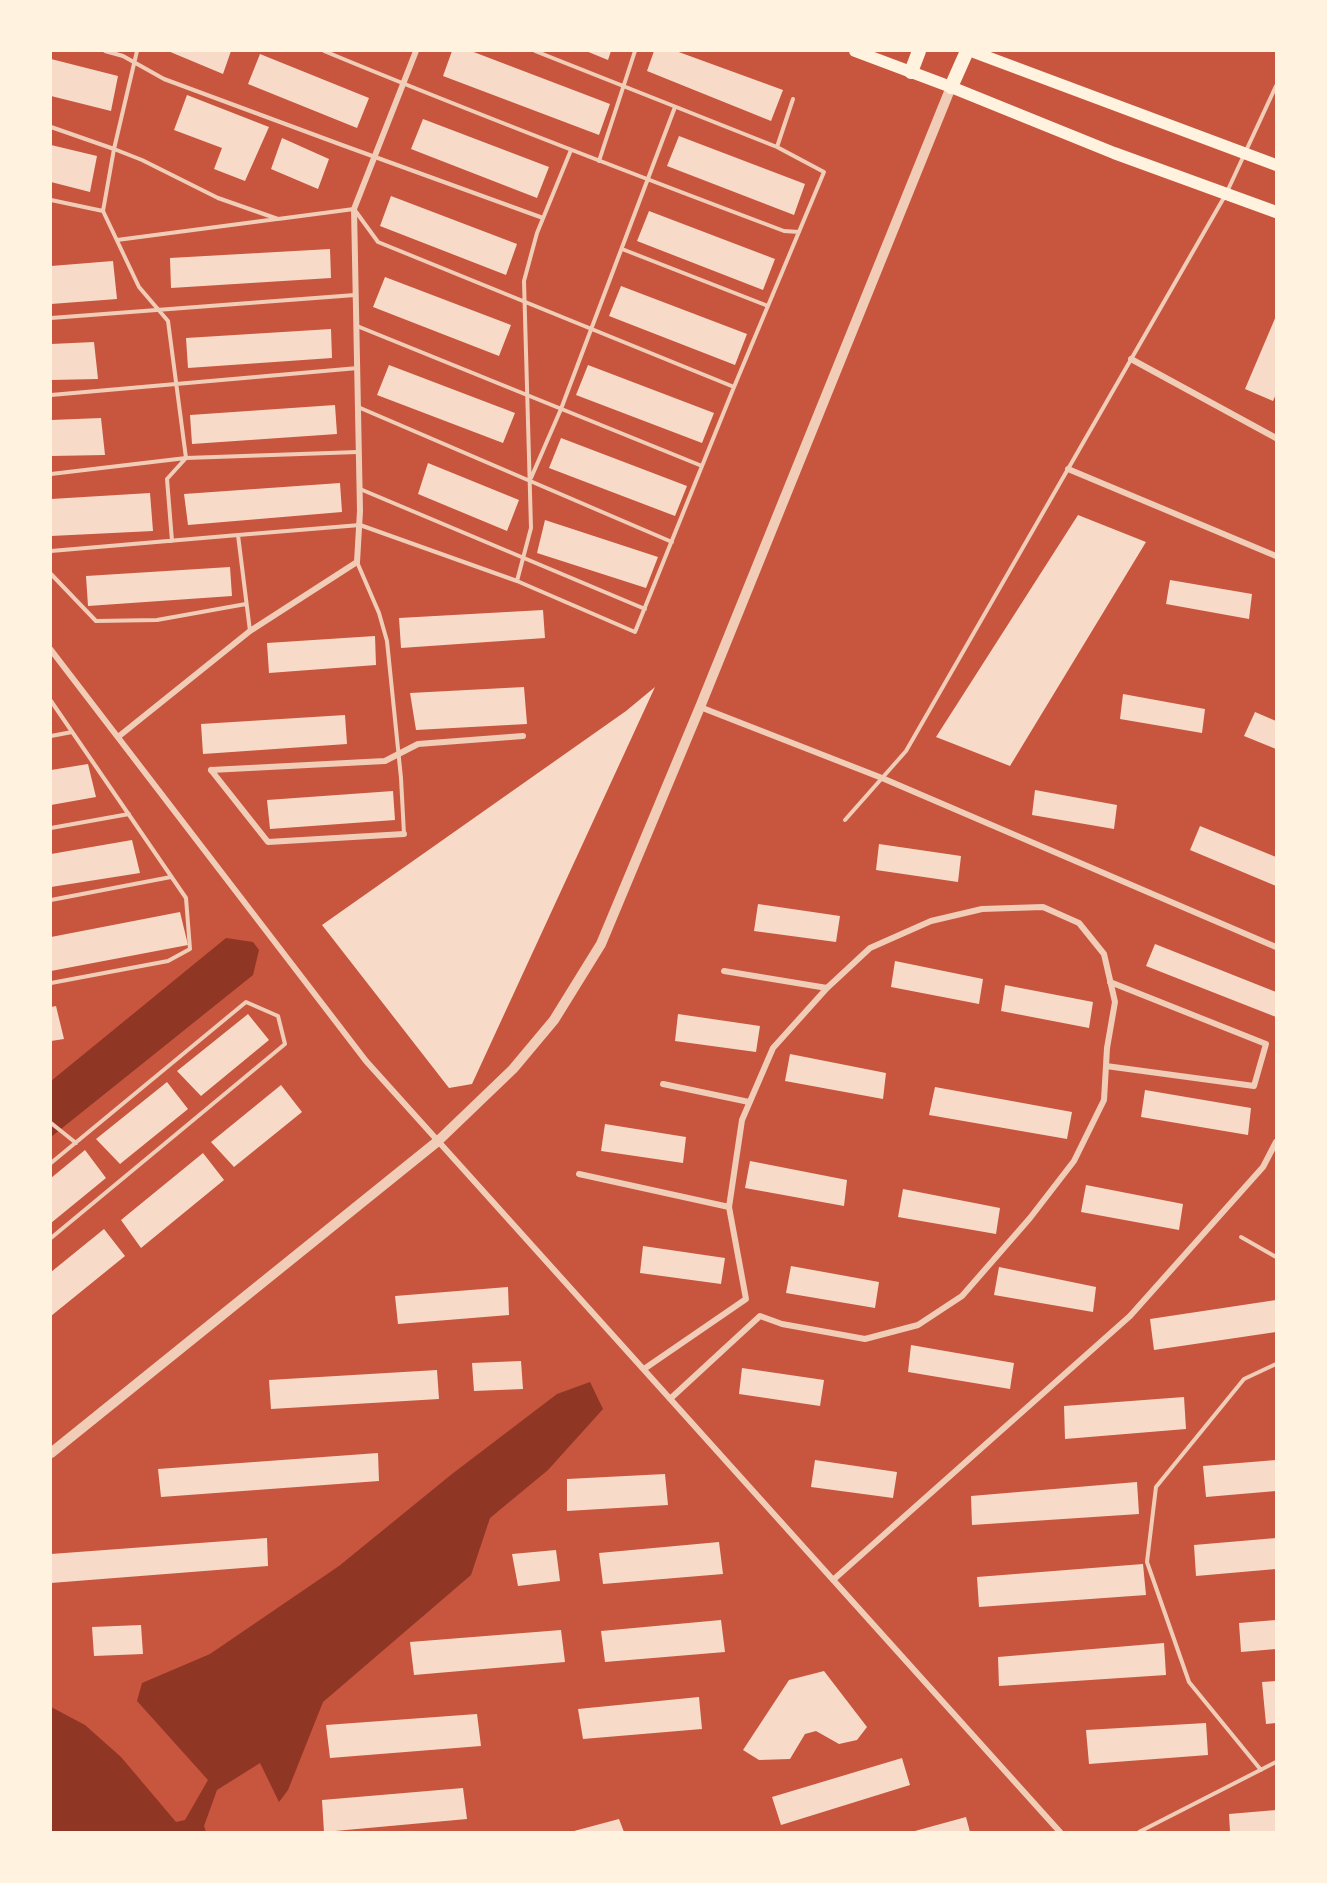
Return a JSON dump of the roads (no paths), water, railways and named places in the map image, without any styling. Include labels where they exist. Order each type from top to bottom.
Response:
[{"type":"main road","points":[[855,51],[1114,153],[1276,212]]},
{"type":"main road","points":[[911,72],[920,51]]},
{"type":"main road","points":[[951,87],[969,51],[1276,165]]},
{"type":"street","points":[[118,737],[250,631],[357,562],[360,489],[354,209],[416,51]]},
{"type":"street","points":[[51,1453],[438,1141],[513,1069],[554,1020],[601,945],[951,87]]},
{"type":"street","points":[[1131,359],[1276,438]]},
{"type":"street","points":[[1068,469],[1276,556]]},
{"type":"street","points":[[51,650],[366,1061],[1060,1832]]},
{"type":"street","points":[[700,707],[882,778],[1276,947]]},
{"type":"street","points":[[404,834],[268,842],[210,770],[386,761],[418,744],[523,736]]},
{"type":"street","points":[[644,1369],[746,1299],[729,1207],[742,1120],[773,1048],[827,988],[870,948],[931,921],[982,909],[1043,907],[1079,923],[1104,954],[1115,1002],[1107,1048],[1104,1100],[1074,1161],[1030,1218],[962,1296],[918,1325],[865,1339],[782,1324],[760,1316],[670,1399]]},
{"type":"street","points":[[724,971],[827,988]]},
{"type":"street","points":[[1106,1066],[1254,1086],[1266,1044],[1110,982]]},
{"type":"street","points":[[663,1084],[749,1102]]},
{"type":"street","points":[[833,1580],[1130,1316],[1263,1167],[1276,1142]]},
{"type":"street","points":[[579,1174],[729,1207]]},
{"type":"lane","points":[[105,51],[123,56],[164,79],[543,218]]},
{"type":"lane","points":[[137,51],[114,149],[103,211],[139,287],[168,321],[186,458]]},
{"type":"lane","points":[[324,51],[599,161],[784,231],[799,232]]},
{"type":"lane","points":[[51,551],[360,525],[517,581],[635,632],[824,172],[777,147],[535,51]]},
{"type":"lane","points":[[599,161],[635,51]]},
{"type":"lane","points":[[845,820],[906,751],[1226,194],[1276,86]]},
{"type":"lane","points":[[777,147],[793,99]]},
{"type":"lane","points":[[530,481],[561,408],[675,107]]},
{"type":"lane","points":[[51,128],[142,160],[218,198],[278,219]]},
{"type":"lane","points":[[517,581],[531,528],[524,281],[537,232],[571,150]]},
{"type":"lane","points":[[51,200],[103,211]]},
{"type":"lane","points":[[117,240],[354,209],[378,242],[734,387]]},
{"type":"lane","points":[[621,249],[768,306]]},
{"type":"lane","points":[[51,318],[356,295]]},
{"type":"lane","points":[[357,326],[702,466]]},
{"type":"lane","points":[[51,395],[358,368]]},
{"type":"lane","points":[[358,407],[672,542]]},
{"type":"lane","points":[[51,474],[186,458],[359,452]]},
{"type":"lane","points":[[172,541],[166,479],[186,458]]},
{"type":"lane","points":[[360,489],[645,609]]},
{"type":"lane","points":[[237,535],[250,631]]},
{"type":"lane","points":[[357,562],[379,613],[387,641],[399,754],[404,834]]},
{"type":"lane","points":[[51,574],[96,621],[157,620],[246,604]]},
{"type":"lane","points":[[51,701],[186,898],[190,949],[168,962],[51,983]]},
{"type":"lane","points":[[51,736],[72,732]]},
{"type":"lane","points":[[51,828],[129,814]]},
{"type":"lane","points":[[51,900],[171,877]]},
{"type":"lane","points":[[51,1163],[246,1002],[278,1016],[285,1044],[51,1238]]},
{"type":"lane","points":[[51,1123],[76,1143]]},
{"type":"lane","points":[[1241,1237],[1276,1257]]},
{"type":"lane","points":[[1261,1770],[1189,1682],[1147,1562],[1156,1487],[1244,1378],[1276,1364]]},
{"type":"lane","points":[[1139,1832],[1276,1762]]}]
